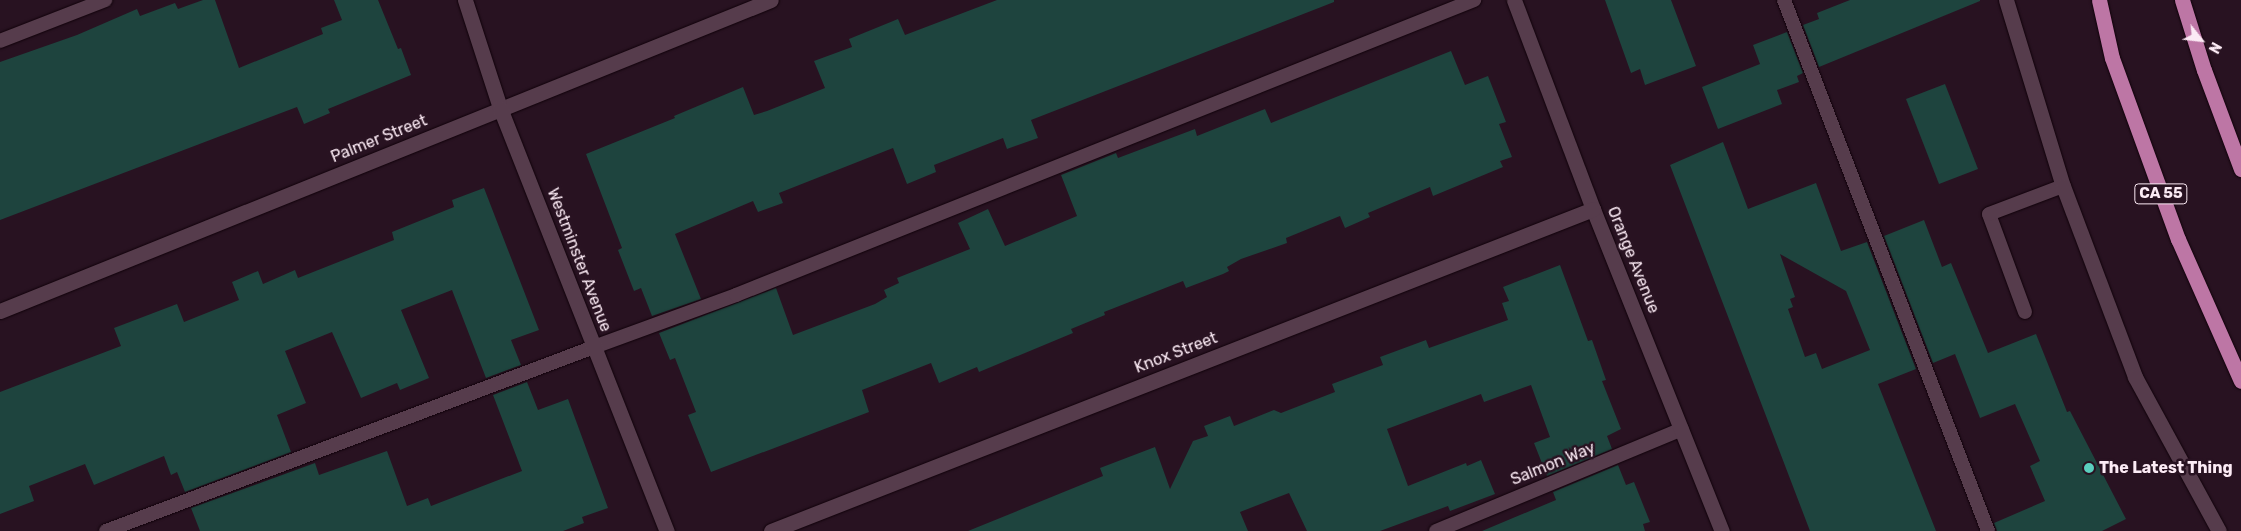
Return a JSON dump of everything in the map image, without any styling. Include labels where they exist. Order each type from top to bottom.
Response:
[{"type":"highway","name":"CA 55","points":[[2099,0],[2112,58],[2178,240],[2241,381]]},
{"type":"highway","points":[[2182,0],[2204,70],[2241,169]]},
{"type":"street","name":"Westminster Avenue","points":[[465,0],[500,108],[667,531]]},
{"type":"street","name":"Palmer Street","points":[[0,311],[771,0]]},
{"type":"street","name":"Orange Avenue","points":[[1514,0],[1593,209],[1722,531]]},
{"type":"street","points":[[2006,0],[2063,186],[2135,377],[2219,531]]},
{"type":"street","name":"Knox Street","points":[[771,531],[1593,209]]},
{"type":"lane","points":[[0,41],[105,0]]},
{"type":"lane","points":[[106,531],[594,346],[745,292],[1474,0]]},
{"type":"lane","points":[[1784,0],[1988,531]]},
{"type":"lane","points":[[2025,312],[1990,214],[2063,186]]},
{"type":"lane","name":"Salmon Way","points":[[1436,531],[1682,429]]},
{"type":"building","points":[[203,0],[215,0],[239,68],[323,34],[321,28],[342,20],[334,0],[378,0],[398,49],[401,48],[411,75],[328,109],[330,113],[304,124],[297,107],[0,220],[0,62],[77,35],[137,9],[140,16],[175,3],[178,9]]},
{"type":"building","points":[[997,0],[1334,0],[1334,2],[1031,120],[1038,138],[1007,149],[1003,138],[934,165],[936,172],[907,184],[893,148],[779,193],[783,203],[758,212],[753,201],[675,234],[701,299],[652,316],[641,288],[634,291],[618,250],[622,248],[586,154],[675,118],[674,116],[743,87],[754,115],[767,111],[825,88],[814,61],[852,47],[849,39],[898,19],[905,35]]},
{"type":"building","points":[[1605,0],[1671,0],[1696,66],[1645,85],[1640,69],[1631,73]]},
{"type":"building","points":[[1850,0],[1980,1],[1819,67],[1803,25],[1819,19],[1817,13]]},
{"type":"building","points":[[1787,32],[1803,73],[1797,76],[1799,82],[1777,90],[1782,104],[1718,129],[1702,87],[1760,64],[1753,45]]},
{"type":"building","points":[[1451,51],[1465,85],[1488,76],[1506,122],[1499,124],[1512,157],[1500,161],[1503,167],[1433,196],[1430,187],[1368,213],[1370,217],[1345,228],[1340,216],[1286,238],[1287,243],[1241,259],[1227,267],[1229,271],[1223,274],[1186,288],[1183,281],[1104,312],[1105,315],[1071,329],[1073,333],[979,372],[977,367],[939,383],[931,363],[862,390],[869,412],[711,472],[688,415],[696,412],[675,358],[670,360],[659,333],[776,288],[793,335],[875,304],[887,297],[884,290],[899,283],[897,278],[970,249],[958,223],[988,209],[1005,246],[1077,216],[1061,175],[1116,153],[1118,158],[1195,129],[1197,136],[1265,109],[1271,123]]},
{"type":"building","points":[[1945,84],[1978,169],[1939,184],[1906,99]]},
{"type":"building","points":[[1723,142],[1748,209],[1816,183],[1841,251],[1867,242],[1916,369],[1878,384],[1936,531],[1810,531],[1670,165]],"holes":[[[1780,254],[1846,291],[1870,350],[1822,369],[1816,353],[1805,357],[1788,309],[1793,307],[1790,299],[1795,297]]]},
{"type":"building","points":[[484,188],[539,330],[511,340],[521,365],[486,378],[452,290],[401,310],[429,378],[400,390],[397,383],[361,398],[332,332],[285,351],[306,403],[277,415],[291,452],[185,492],[177,472],[171,475],[164,456],[94,485],[85,464],[29,486],[34,501],[0,514],[0,392],[121,346],[114,328],[177,304],[184,322],[239,300],[232,282],[258,271],[263,284],[295,270],[298,278],[394,240],[392,232],[454,207],[452,200]]},
{"type":"building","points":[[1924,220],[1942,267],[1951,263],[1988,353],[2036,334],[2067,412],[2070,411],[2126,519],[2102,531],[1997,531],[1994,523],[2045,501],[2030,466],[2040,461],[2015,404],[1980,418],[1955,354],[1933,363],[1884,236]]},
{"type":"building","points":[[1560,265],[1588,341],[1592,340],[1606,380],[1602,381],[1621,429],[1607,436],[1612,449],[1547,476],[1534,443],[1550,437],[1531,385],[1484,402],[1481,394],[1387,429],[1408,486],[1466,463],[1467,466],[1481,460],[1495,494],[1450,511],[1448,506],[1380,531],[1307,531],[1289,493],[1240,512],[1248,531],[968,531],[1103,476],[1100,468],[1155,447],[1170,489],[1193,441],[1208,436],[1204,426],[1230,416],[1234,426],[1274,410],[1281,413],[1335,392],[1332,384],[1383,365],[1380,357],[1426,340],[1429,348],[1508,320],[1502,303],[1509,301],[1503,287]]},
{"type":"building","points":[[527,382],[538,410],[568,399],[608,508],[582,517],[584,523],[563,531],[200,531],[191,508],[315,463],[319,475],[387,451],[407,506],[428,498],[431,506],[522,471],[493,395]]},
{"type":"building","points":[[1618,465],[1626,485],[1634,482],[1650,522],[1643,524],[1645,531],[1482,531],[1556,500],[1553,492]]},
{"type":"place","name":"The Latest Thing","points":[[2089,468]]}]
